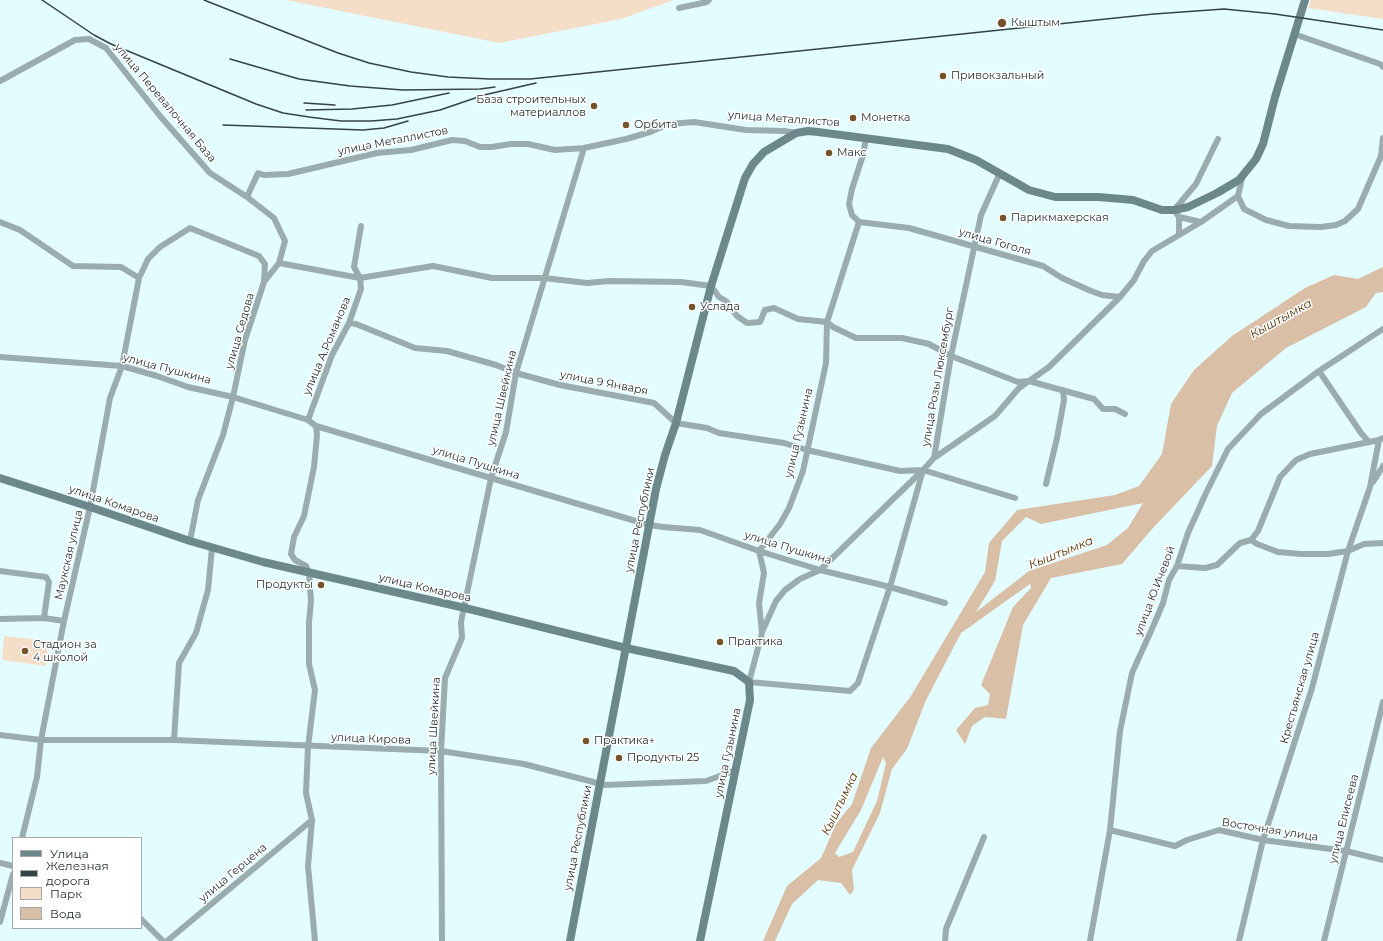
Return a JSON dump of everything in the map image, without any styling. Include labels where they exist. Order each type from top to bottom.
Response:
[{"type":"main road","points":[[1242,178],[1256,159],[1263,144],[1275,97],[1305,0]]},
{"type":"main road","name":"улица Металлистов","points":[[796,133],[808,131],[818,132],[948,149],[976,160],[1000,175],[1029,190],[1055,197],[1122,198],[1177,213],[1230,186],[1242,178]]},
{"type":"main road","name":"улица Республики","points":[[570,941],[648,525],[665,455],[676,423],[711,286],[745,178],[753,164],[764,152],[796,133]]},
{"type":"main road","name":"улица Комарова","points":[[0,478],[212,548],[309,573],[465,608],[626,648],[734,671],[750,682]]},
{"type":"main road","name":"улица Гузынина","points":[[700,941],[750,700],[750,682]]},
{"type":"street","points":[[679,8],[708,2],[709,0]]},
{"type":"street","points":[[1294,34],[1380,64],[1383,67]]},
{"type":"street","name":"улица Перевалочная База","points":[[0,81],[75,40],[89,39],[106,48],[160,116],[210,172],[247,197]]},
{"type":"street","name":"улица Металлистов","points":[[247,197],[258,173],[264,175],[288,174],[377,153],[411,150],[452,140],[465,141],[480,147],[528,144],[555,150],[584,148],[626,140],[669,124],[694,122],[746,130],[784,131],[796,133]]},
{"type":"street","points":[[859,222],[852,215],[849,204],[852,189],[863,155],[866,138]]},
{"type":"street","points":[[1242,178],[1238,196],[1244,209],[1266,220],[1289,226],[1321,227],[1336,225],[1345,221],[1358,209],[1380,156],[1383,138]]},
{"type":"street","points":[[1179,235],[1177,213],[1196,184],[1218,139]]},
{"type":"street","name":"улица Швейкина","points":[[442,941],[441,752],[445,678],[462,638],[461,622],[491,478],[506,432],[516,373],[584,148]]},
{"type":"street","name":"улица Розы Люксембург","points":[[850,692],[858,683],[890,587],[923,470],[934,458],[951,356],[981,215],[1000,175]]},
{"type":"street","points":[[934,458],[995,416],[1019,388],[1049,367],[1120,297],[1134,280],[1144,261],[1152,251],[1201,222],[1238,196]]},
{"type":"street","name":"улица Седова","points":[[190,541],[198,500],[223,435],[246,340],[264,282],[279,263],[285,242],[274,218],[247,197]]},
{"type":"street","points":[[1177,213],[1201,222]]},
{"type":"street","points":[[0,222],[20,230],[73,266],[121,267],[139,278]]},
{"type":"street","name":"улица Гоголя","points":[[859,222],[909,228],[1043,266],[1062,278],[1091,291],[1102,295],[1120,297]]},
{"type":"street","name":"улица Гузынина","points":[[750,682],[762,633],[759,603],[764,573],[759,551],[780,524],[789,508],[803,471],[826,363],[827,322],[859,222]]},
{"type":"street","points":[[360,278],[354,267],[361,226]]},
{"type":"street","name":"Маукская улица","points":[[22,837],[38,777],[41,740],[64,621],[90,507],[110,398],[122,366],[139,278],[148,260],[160,247],[190,228],[259,256],[265,264],[264,282]]},
{"type":"street","points":[[279,263],[360,278],[433,266],[492,278],[544,278],[587,283],[609,281],[681,282],[711,286],[719,297],[726,301],[737,316],[747,323],[760,322],[765,310],[774,308],[798,319],[827,322],[833,327],[856,338],[902,338],[929,344],[951,356],[1018,382],[1029,381],[1064,390],[1094,399],[1103,409],[1115,409],[1125,414]]},
{"type":"street","name":"улица А.Романова","points":[[308,420],[332,355],[349,323],[360,289],[360,278]]},
{"type":"street","name":"улица 9 Января","points":[[349,323],[356,324],[379,335],[415,348],[447,351],[560,385],[654,403],[676,423]]},
{"type":"street","name":"улица Ю.Ичевой","points":[[1090,941],[1110,830],[1120,732],[1132,673],[1158,616],[1169,580],[1177,566],[1191,527],[1228,449],[1261,414],[1319,371],[1383,329]]},
{"type":"street","name":"улица Пушкина","points":[[0,358],[122,366],[188,387],[233,397],[308,420],[316,426],[648,525],[700,530],[759,551],[820,570],[890,587],[945,603]]},
{"type":"street","points":[[1319,371],[1361,433],[1369,442]]},
{"type":"street","points":[[1046,484],[1057,438],[1064,400],[1064,390]]},
{"type":"street","points":[[676,423],[707,428],[719,433],[784,443],[807,450],[900,471],[923,470],[1015,498]]},
{"type":"street","points":[[315,941],[308,866],[312,820],[306,793],[308,747],[315,690],[309,664],[309,622],[311,601],[309,573],[306,566],[295,560],[291,554],[294,537],[304,516],[314,467],[317,435],[316,426]]},
{"type":"street","points":[[1177,566],[1205,568],[1217,565],[1240,543],[1250,540],[1258,531],[1280,477],[1296,460],[1310,454],[1381,439]]},
{"type":"street","name":"Крестьянская улица","points":[[1239,941],[1263,840],[1312,688],[1348,551],[1370,487],[1381,439]]},
{"type":"street","points":[[1370,487],[1383,466]]},
{"type":"street","points":[[762,633],[776,601],[785,590],[800,579],[820,570],[923,470]]},
{"type":"street","points":[[1250,540],[1278,552],[1328,554],[1348,551],[1364,544],[1383,543]]},
{"type":"street","points":[[174,740],[180,663],[196,633],[208,590],[212,548]]},
{"type":"street","points":[[0,571],[46,577],[49,582],[44,618]]},
{"type":"street","points":[[0,619],[44,618],[64,621]]},
{"type":"street","name":"улица Комарова","points":[[750,682],[850,692]]},
{"type":"street","name":"улица Елисеева","points":[[1324,941],[1383,702]]},
{"type":"street","name":"улица Кирова","points":[[0,735],[41,740],[174,740],[441,752],[524,764],[605,785],[706,781],[736,770]]},
{"type":"street","name":"улица Герцена","points":[[167,941],[312,820]]},
{"type":"street","name":"Восточная улица","points":[[1110,830],[1175,846],[1187,840],[1219,830],[1263,840],[1346,851],[1383,860]]},
{"type":"street","points":[[945,941],[946,929],[984,837]]},
{"type":"street","points":[[0,863],[12,866]]},
{"type":"street","points":[[0,922],[12,878]]},
{"type":"street","points":[[142,920],[163,941]]},
{"type":"green space","points":[[286,0],[674,0],[621,19],[499,43]]},
{"type":"green space","points":[[1311,0],[1383,0],[1383,19],[1308,8]]},
{"type":"green space","name":"Стадион за 4 школой","points":[[4,636],[48,641],[46,666],[2,660]]},
{"type":"water","name":"Кыштымка","points":[[1383,267],[1383,292],[1376,293],[1366,307],[1286,348],[1232,393],[1217,426],[1212,466],[1153,528],[1122,564],[1051,578],[1023,625],[1006,719],[985,717],[972,726],[965,744],[956,730],[975,708],[988,705],[990,694],[981,685],[1013,607],[1031,588],[1030,584],[961,633],[926,700],[907,749],[892,769],[880,813],[852,870],[854,890],[850,895],[841,883],[818,880],[792,904],[775,941],[763,941],[787,886],[821,858],[836,824],[852,804],[871,748],[911,696],[985,572],[989,543],[1017,510],[1115,495],[1139,486],[1162,454],[1171,404],[1194,370],[1232,336],[1305,288],[1334,275],[1358,279]],"holes":[[[1143,503],[1128,528],[1107,545],[1029,571],[976,612],[995,581],[1002,541],[1026,517],[1041,524]],[[883,757],[886,763],[877,801],[853,852],[839,857],[835,853],[861,810]]]},
{"type":"railway","points":[[42,0],[94,35],[111,44],[256,104],[283,113],[341,121],[397,119],[440,110],[484,95],[536,83]]},
{"type":"railway","points":[[204,0],[338,53],[369,63],[411,72],[448,77],[490,79],[530,79],[1154,14],[1224,9],[1275,14],[1383,30]]},
{"type":"railway","points":[[230,59],[299,79],[350,86],[403,90],[480,89],[495,87]]},
{"type":"railway","points":[[306,110],[352,109],[392,105],[449,93]]},
{"type":"railway","points":[[304,103],[335,105]]},
{"type":"railway","points":[[223,125],[363,130],[384,128],[408,121]]},
{"type":"place","name":"Кыштым","points":[[1002,23]]},
{"type":"place","name":"Привокзальный","points":[[943,76]]},
{"type":"place","name":"База cтроительных материаллов","points":[[594,106]]},
{"type":"place","name":"Монетка","points":[[853,118]]},
{"type":"place","name":"Орбита","points":[[626,125]]},
{"type":"place","name":"Макс","points":[[829,153]]},
{"type":"place","name":"Парикмахерская","points":[[1003,218]]},
{"type":"place","name":"Услада","points":[[692,307]]},
{"type":"place","name":"Продукты","points":[[321,585]]},
{"type":"place","name":"Практика","points":[[720,642]]},
{"type":"place","name":"Стадион за 4 школой","points":[[25,651]]},
{"type":"place","name":"Практика+","points":[[586,741]]},
{"type":"place","name":"Продукты 25","points":[[619,758]]}]
